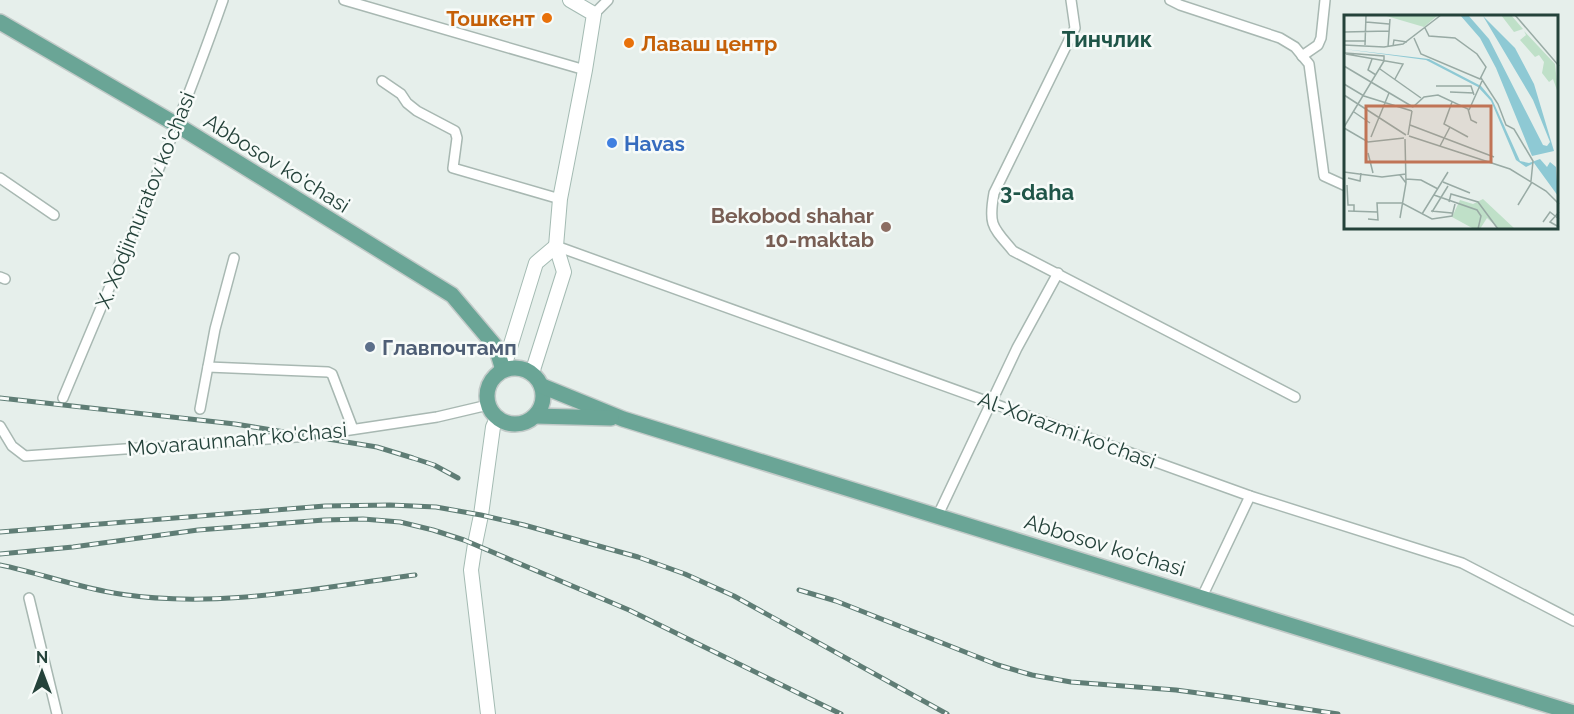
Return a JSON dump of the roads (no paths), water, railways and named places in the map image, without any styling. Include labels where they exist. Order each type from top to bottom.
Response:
[{"type":"main road","name":"Abbosov ko'chasi","points":[[0,22],[177,125],[452,295],[496,347],[503,370]]},
{"type":"main road","points":[[518,367],[532,373],[542,386],[543,394],[543,402],[535,416],[519,424],[504,422],[497,418],[486,398],[490,381],[503,370],[518,367]]},
{"type":"main road","name":"Abbosov ko'chasi","points":[[542,386],[623,419],[1574,713]]},
{"type":"main road","name":"Abbosov ko'chasi","points":[[535,416],[623,419]]},
{"type":"street","name":"X. Xodjimuratov ko'chasi","points":[[63,398],[177,125],[223,0]]},
{"type":"street","points":[[344,0],[585,70]]},
{"type":"street","points":[[570,0],[594,14]]},
{"type":"street","points":[[532,373],[564,272],[556,246],[560,199],[594,14],[608,0]]},
{"type":"street","points":[[1071,0],[1075,28],[994,193],[991,212],[994,228],[1013,251],[1295,398]]},
{"type":"street","points":[[1170,0],[1280,38],[1295,47],[1309,64],[1324,176],[1344,185]]},
{"type":"street","points":[[1302,56],[1318,45],[1326,0]]},
{"type":"street","points":[[382,81],[401,94],[417,111],[455,132],[457,138],[453,168],[560,199]]},
{"type":"street","points":[[0,178],[54,215]]},
{"type":"street","points":[[503,370],[536,263],[556,246]]},
{"type":"street","name":"Al-Xorazmi ko'chasi","points":[[556,246],[1250,496],[1462,563],[1574,621]]},
{"type":"street","points":[[200,409],[215,329],[234,258]]},
{"type":"street","points":[[938,515],[1017,348],[1058,273]]},
{"type":"street","points":[[208,367],[328,372],[332,374],[353,429]]},
{"type":"street","name":"Movaraunnahr ko'chasi","points":[[0,426],[12,446],[25,456],[310,436],[436,417],[488,405]]},
{"type":"street","points":[[488,714],[471,570],[491,438],[497,418]]},
{"type":"street","points":[[1202,597],[1250,496]]},
{"type":"street","points":[[29,598],[57,714]]},
{"type":"railway","points":[[0,398],[235,424],[377,447],[434,465],[458,478]]},
{"type":"railway","points":[[0,532],[325,506],[436,507],[481,515],[638,557],[685,574],[734,596],[947,714]]},
{"type":"railway","points":[[0,554],[73,547],[198,530],[324,520],[363,519],[400,522],[464,540],[629,610],[841,714]]},
{"type":"railway","points":[[0,565],[120,594],[194,599],[305,591],[415,575]]},
{"type":"railway","points":[[799,590],[836,601],[998,665],[1032,675],[1071,682],[1176,690],[1338,714]]},
{"type":"place","name":"Тошкент","points":[[547,18]]},
{"type":"place","name":"Лаваш центр","points":[[629,43]]},
{"type":"place","name":"Havas","points":[[612,143]]},
{"type":"place","name":"Bekobod shahar 10-maktab","points":[[886,227]]},
{"type":"place","name":"Главпочтамп","points":[[370,347]]},
{"type":"district","name":"Тинчлик","points":[[1107,39]]},
{"type":"district","name":"3-daha","points":[[1037,192]]}]
